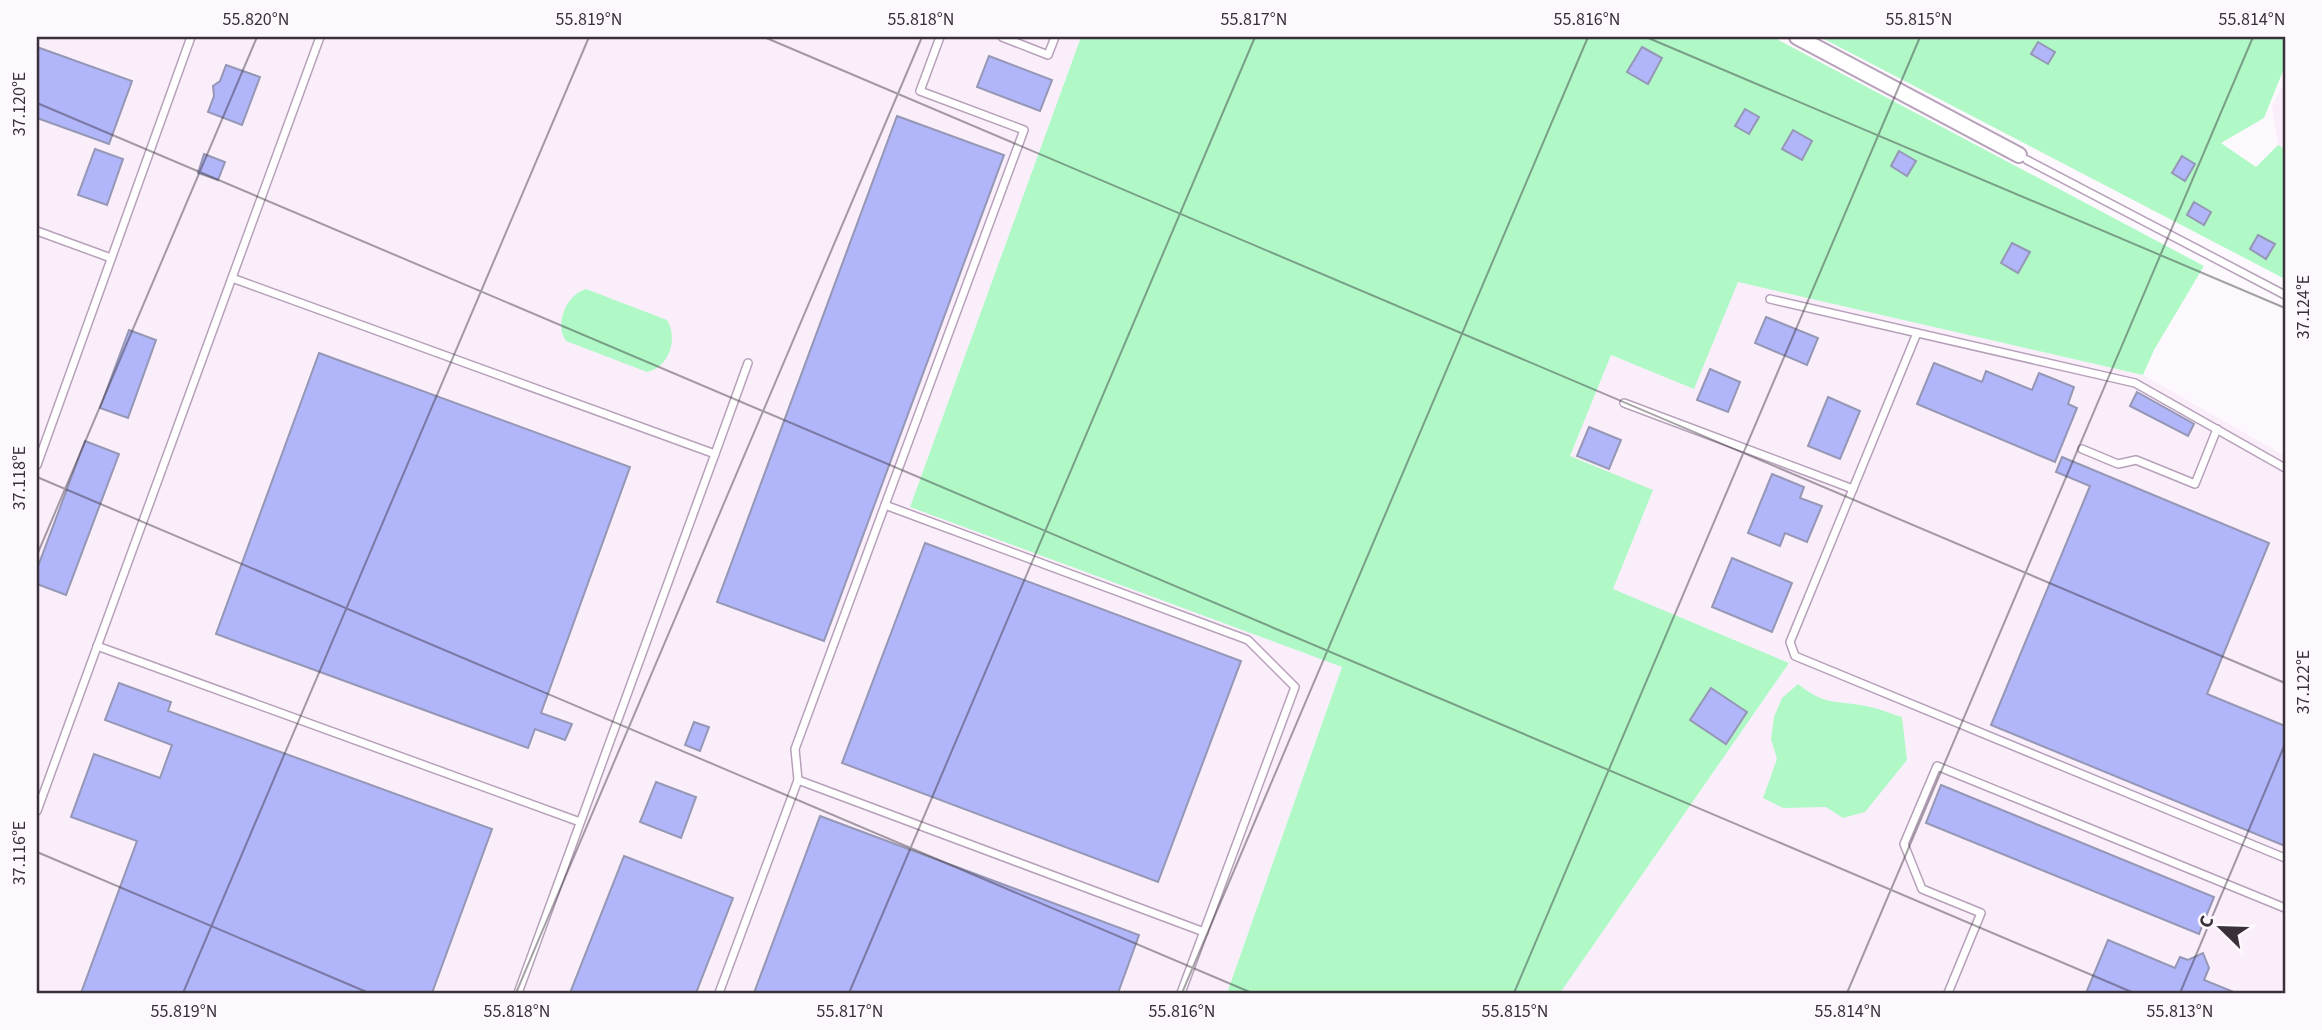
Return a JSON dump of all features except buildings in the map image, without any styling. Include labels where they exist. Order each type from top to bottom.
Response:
[{"type":"street","points":[[1797,37],[2023,157]]},
{"type":"lane","points":[[37,466],[191,37]]},
{"type":"lane","points":[[37,811],[320,37]]},
{"type":"lane","points":[[719,993],[798,780],[795,749],[1024,130],[920,91],[940,37]]},
{"type":"lane","points":[[1002,37],[1048,54],[1055,37]]},
{"type":"lane","points":[[2023,157],[2285,295]]},
{"type":"lane","points":[[37,231],[111,258]]},
{"type":"lane","points":[[232,278],[715,454]]},
{"type":"lane","points":[[1770,299],[2135,383],[2285,468]]},
{"type":"lane","points":[[1917,332],[1790,642],[1795,656],[2285,858]]},
{"type":"lane","points":[[518,993],[748,363]]},
{"type":"lane","points":[[1624,403],[1853,489]]},
{"type":"lane","points":[[2082,449],[2118,464],[2136,460],[2195,484],[2217,429]]},
{"type":"lane","points":[[885,505],[1248,640],[1295,687],[1181,993]]},
{"type":"lane","points":[[97,646],[580,822]]},
{"type":"lane","points":[[1948,993],[1981,913],[1922,889],[1903,844],[1937,766],[2285,908]]},
{"type":"lane","points":[[798,780],[1204,932]]},
{"type":"shaded area","points":[[37,37],[1081,37],[910,507],[1342,667],[1227,993],[37,993]]},
{"type":"shaded area","points":[[2285,80],[2285,149],[2278,145],[2272,107]]},
{"type":"shaded area","points":[[1738,282],[2143,375],[2285,456],[2285,993],[1560,993],[1789,663],[1612,589],[1652,490],[1570,456],[1611,355],[1694,388]]},
{"type":"green space","points":[[1081,37],[1773,37],[2204,266],[2154,350],[2143,375],[1738,282],[1694,389],[1611,355],[1570,456],[1653,490],[1613,589],[1789,663],[1560,993],[1227,993],[1342,667],[910,507]]},
{"type":"green space","points":[[1820,37],[2285,37],[2285,66],[2264,118],[2221,143],[2256,167],[2278,145],[2285,149],[2285,279]]},
{"type":"green space","points":[[586,289],[667,320],[672,343],[661,364],[647,372],[566,341],[561,327],[564,311],[573,297]]},
{"type":"green space","points":[[1798,684],[1825,700],[1874,708],[1902,717],[1907,760],[1865,812],[1843,818],[1826,807],[1783,808],[1763,798],[1777,759],[1771,739],[1774,717],[1782,698]]}]
